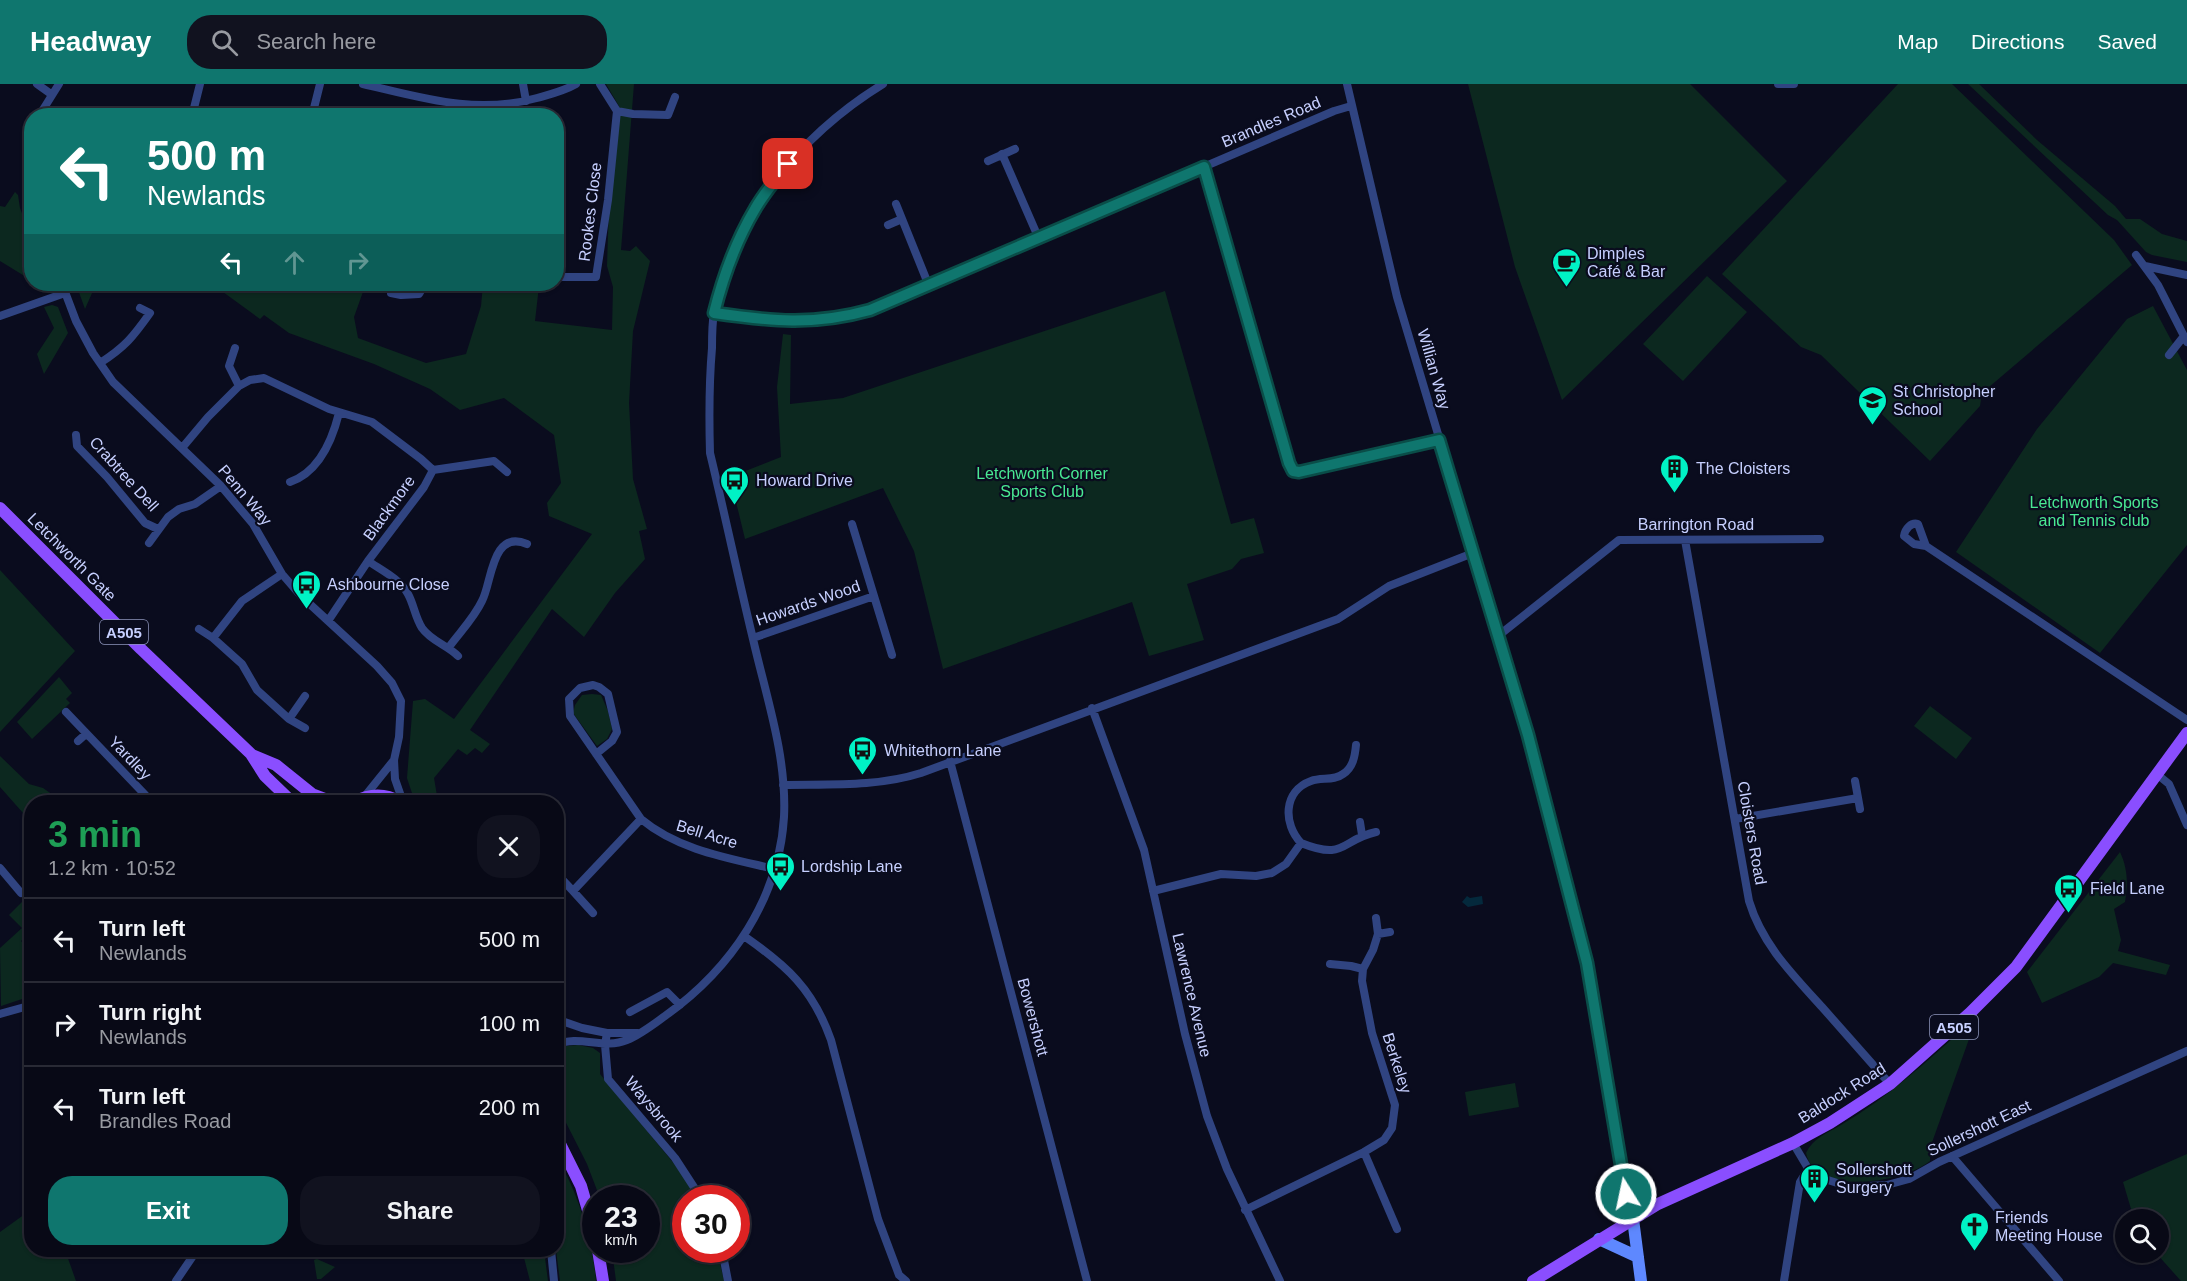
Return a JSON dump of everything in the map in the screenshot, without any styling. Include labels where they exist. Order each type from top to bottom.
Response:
[{"type":"main road","name":"Letchworth Gate","points":[[0,508],[141,649],[251,754],[265,776],[285,795]]},
{"type":"main road","name":"Baldock Road","points":[[1533,1281],[1633,1219],[1686,1191],[1793,1143],[1830,1123],[1890,1084],[2016,967],[2187,733]]},
{"type":"main road","name":"Letchworth Gate","points":[[251,754],[276,765],[315,795]]},
{"type":"main road","points":[[564,1152],[582,1189]]},
{"type":"main road","points":[[600,1263],[603,1281]]},
{"type":"street","points":[[37,84],[51,94]]},
{"type":"street","points":[[43,108],[59,84]]},
{"type":"street","points":[[194,108],[200,84]]},
{"type":"street","points":[[314,108],[320,84]]},
{"type":"street","points":[[363,84],[388,87],[450,103],[490,106],[526,101],[564,91],[576,84]]},
{"type":"street","points":[[524,84],[526,101]]},
{"type":"street","points":[[600,84],[617,111],[633,114],[668,115],[675,97]]},
{"type":"street","points":[[564,1041],[605,1045],[627,1040],[680,1005],[719,971],[744,936],[764,897],[775,868],[784,817],[780,756],[710,453],[709,408],[714,313],[735,248],[768,189],[812,139],[848,108],[883,84]]},
{"type":"street","name":"Willian Way","points":[[1347,84],[1397,297],[1528,735],[1587,963],[1625,1187],[1633,1219]]},
{"type":"street","points":[[1778,84],[1794,84]]},
{"type":"street","points":[[450,103],[450,108]]},
{"type":"street","name":"Brandles Road","points":[[714,313],[780,321],[831,319],[870,310],[1334,111],[1351,106]]},
{"type":"street","name":"Rookes Close","points":[[564,278],[596,277],[608,200],[617,111]]},
{"type":"street","points":[[988,161],[1015,149]]},
{"type":"street","points":[[1002,154],[1039,239]]},
{"type":"street","points":[[1204,167],[1293,471],[1299,472],[1439,440]]},
{"type":"street","points":[[896,204],[929,286]]},
{"type":"street","points":[[888,225],[902,219]]},
{"type":"street","points":[[2136,255],[2158,285],[2185,339],[2169,355]]},
{"type":"street","points":[[2145,266],[2187,275]]},
{"type":"street","points":[[391,293],[419,294],[421,291]]},
{"type":"street","points":[[0,316],[65,293]]},
{"type":"street","name":"Penn Way","points":[[65,293],[76,321],[100,363],[122,390],[221,486],[253,524],[282,574],[301,596],[377,666],[392,683],[401,701],[399,737],[394,760],[399,795]]},
{"type":"street","points":[[100,363],[124,347],[135,334],[150,313],[140,308]]},
{"type":"street","points":[[182,448],[208,417],[239,386],[229,366],[235,348]]},
{"type":"street","name":"Blackmore","points":[[239,386],[250,380],[264,378],[339,413],[357,416],[372,422],[432,470]]},
{"type":"street","points":[[290,482],[301,479],[312,469],[331,438],[339,413]]},
{"type":"street","name":"Crabtree Dell","points":[[76,435],[77,446],[107,477],[145,523],[158,529]]},
{"type":"street","name":"Blackmore","points":[[432,470],[494,461],[507,472]]},
{"type":"street","name":"Blackmore","points":[[328,621],[368,561],[424,487],[432,470]]},
{"type":"street","name":"Crabtree Dell","points":[[149,543],[168,517],[179,508],[195,504],[221,486]]},
{"type":"street","name":"Howards Wood","points":[[852,524],[892,655]]},
{"type":"street","name":"Barrington Road","points":[[1498,636],[1620,540],[1820,539]]},
{"type":"street","name":"Cloisters Road","points":[[1685,540],[1749,901],[1761,933],[1794,976],[1890,1084]]},
{"type":"street","points":[[450,647],[483,601],[496,555],[511,543],[522,541],[527,543]]},
{"type":"street","points":[[1926,546],[2187,720]]},
{"type":"street","points":[[783,785],[884,782],[921,773],[1338,618],[1389,586],[1473,553]]},
{"type":"street","name":"Blackmore","points":[[368,561],[407,592],[422,629],[437,641],[450,647],[458,656]]},
{"type":"street","points":[[213,638],[242,601],[282,574]]},
{"type":"street","name":"Howards Wood","points":[[753,638],[874,596]]},
{"type":"street","points":[[199,629],[213,638],[242,664],[257,690],[289,719],[305,728]]},
{"type":"street","name":"Bell Acre","points":[[596,754],[615,738],[616,728],[608,694],[593,685],[580,688],[571,695],[568,704],[570,716],[596,754],[641,819],[656,832],[675,842],[775,868]]},
{"type":"street","points":[[289,719],[305,696]]},
{"type":"street","name":"Lawrence Avenue","points":[[1092,708],[1137,830],[1199,1089],[1218,1147],[1245,1210],[1280,1281]]},
{"type":"street","name":"Yardley","points":[[66,712],[145,795]]},
{"type":"street","name":"Yardley","points":[[78,741],[86,734]]},
{"type":"street","points":[[1356,745],[1354,761],[1348,771],[1337,777],[1309,781],[1292,797],[1288,811],[1289,825],[1301,843],[1317,849],[1333,850],[1346,847],[1362,835],[1376,832]]},
{"type":"street","name":"Penn Way","points":[[363,795],[394,760]]},
{"type":"street","name":"Bowershott","points":[[950,761],[1087,1281]]},
{"type":"street","points":[[2158,775],[2169,784],[2187,825]]},
{"type":"street","points":[[1855,781],[1860,809]]},
{"type":"street","points":[[1735,819],[1858,798]]},
{"type":"street","points":[[573,891],[641,819]]},
{"type":"street","points":[[1360,822],[1362,835]]},
{"type":"street","points":[[1153,891],[1221,874],[1256,876],[1272,873],[1286,864],[1301,843]]},
{"type":"street","points":[[0,868],[18,883],[21,893]]},
{"type":"street","points":[[564,881],[593,913]]},
{"type":"street","name":"Berkeley","points":[[1245,1210],[1364,1152],[1388,1135],[1392,1128],[1395,1113],[1392,1092],[1367,1014],[1363,990],[1363,969],[1374,950],[1378,934],[1376,918]]},
{"type":"street","points":[[1378,934],[1390,932]]},
{"type":"street","points":[[744,936],[787,969],[812,998],[823,1018],[831,1040],[878,1219],[899,1275],[906,1281]]},
{"type":"street","points":[[1330,964],[1363,969]]},
{"type":"street","points":[[630,1012],[667,992],[680,1005]]},
{"type":"street","points":[[0,1014],[24,1007]]},
{"type":"street","points":[[564,1022],[606,1033],[638,1033]]},
{"type":"street","name":"Waysbrook","points":[[606,1033],[608,1079],[675,1158],[693,1185]]},
{"type":"street","name":"Sollershott East","points":[[1808,1169],[1812,1175],[1851,1187],[1887,1185],[1909,1179],[1952,1156],[2187,1051]]},
{"type":"street","points":[[1784,1281],[1800,1182],[1808,1169],[1793,1143]]},
{"type":"street","points":[[1364,1152],[1397,1229]]},
{"type":"street","points":[[1952,1156],[2059,1281]]},
{"type":"street","points":[[1633,1219],[1641,1281]]},
{"type":"street","points":[[1599,1239],[1638,1257]]},
{"type":"street","points":[[176,1281],[192,1257]]},
{"type":"street","points":[[552,1257],[554,1281]]},
{"type":"street","points":[[725,1263],[728,1281]]},
{"type":"green space","points":[[606,84],[634,84],[621,250],[630,251],[636,246],[650,261],[633,331],[629,403],[633,479],[647,529],[639,531],[645,559],[615,593],[584,637],[552,609],[470,730],[490,744],[482,753],[475,748],[467,755],[458,749],[434,778],[437,795],[413,795],[407,778],[413,701],[425,699],[454,719],[592,534],[549,516],[547,503],[561,483],[554,435],[504,398],[460,410],[430,389],[374,364],[289,333],[264,315],[260,319],[222,291],[363,291],[354,317],[358,338],[426,363],[466,354],[481,306],[482,291],[538,291],[535,321],[612,330],[613,287],[607,266],[609,205],[619,106]]},
{"type":"green space","points":[[1468,84],[1690,84],[1787,181],[1562,400],[1515,267]]},
{"type":"green space","points":[[1898,84],[1952,84],[2114,240],[2132,265],[1982,393],[1980,406],[1930,461],[1821,355],[1801,347],[1722,274]]},
{"type":"green space","points":[[1968,84],[1979,84],[2037,140],[2115,206],[2126,219],[2140,219],[2162,234],[2187,241],[2187,262],[2146,252],[2117,220],[2108,215]]},
{"type":"green space","points":[[15,192],[18,195],[24,219],[24,276],[0,261],[0,206],[5,207]]},
{"type":"green space","points":[[1707,276],[1747,312],[1683,381],[1643,344]]},
{"type":"green space","points":[[79,291],[93,291],[85,309]]},
{"type":"green space","name":"Letchworth Corner Sports Club","points":[[1165,291],[1231,524],[1254,518],[1264,553],[1241,559],[1232,569],[1187,584],[1204,640],[1149,656],[1132,602],[943,669],[914,551],[883,488],[745,539],[730,477],[781,457],[777,387],[783,334],[791,335],[790,404],[843,398]]},
{"type":"green space","points":[[52,305],[58,307],[68,333],[44,374],[37,354],[54,328],[44,307]]},
{"type":"green space","name":"Letchworth Sports and Tennis club","points":[[2153,306],[2187,370],[2187,545],[2100,653],[1956,552],[2037,429],[2127,319]]},
{"type":"green space","points":[[0,570],[75,651],[0,732]]},
{"type":"green space","points":[[59,677],[72,693],[66,699],[70,703],[32,739],[17,722]]},
{"type":"green space","points":[[582,695],[601,695],[612,729],[607,739],[597,746],[573,713]]},
{"type":"green space","points":[[1930,706],[1972,738],[1956,759],[1914,726]]},
{"type":"green space","points":[[0,756],[29,784],[43,788],[53,795],[24,795],[24,814],[0,787]]},
{"type":"green space","points":[[2120,852],[2125,864],[2127,883],[2125,902],[2114,909],[2121,940],[2118,951],[2170,965],[2166,975],[2113,963],[2099,977],[2042,1003],[2027,972]]},
{"type":"green space","points":[[24,900],[24,938],[21,941],[24,944],[24,998],[1,1006],[0,948],[22,928],[9,915]]},
{"type":"green space","points":[[1969,1024],[1973,1028],[1930,1148],[1930,1161],[1918,1169],[1901,1175],[1862,1182],[1843,1181],[1826,1176],[1813,1167],[1806,1153],[1816,1140],[1859,1114],[1892,1090]]},
{"type":"green space","points":[[578,1045],[593,1048],[600,1053],[600,1074],[681,1172],[689,1185],[672,1185],[672,1263],[720,1263],[724,1281],[616,1281],[614,1263],[660,1263],[660,1185],[595,1185],[564,1119],[564,1049],[566,1046]]},
{"type":"green space","points":[[1515,1083],[1519,1107],[1469,1116],[1465,1092]]},
{"type":"green space","points":[[2187,1154],[2187,1281],[2181,1281],[2165,1263],[2169,1263],[2169,1209],[2131,1209],[2123,1182]]},
{"type":"green space","points":[[564,1169],[582,1215],[582,1263],[594,1263],[596,1281],[560,1281],[557,1257],[564,1257]]},
{"type":"green space","points":[[24,1215],[24,1257],[67,1257],[76,1281],[0,1281],[0,1232]]},
{"type":"green space","points":[[524,1257],[545,1257],[548,1281],[530,1281]]},
{"type":"green space","points":[[317,1259],[335,1267],[321,1279],[317,1279],[314,1260]]},
{"type":"water","points":[[1467,896],[1470,898],[1482,896],[1483,904],[1468,907],[1462,902]]},
{"type":"place","name":"Dimples Café & Bar","points":[[1566,288]]},
{"type":"place","name":"St Christopher School","points":[[1872,426]]},
{"type":"place","name":"The Cloisters","points":[[1675,494]]},
{"type":"place","name":"Howard Drive","points":[[735,506]]},
{"type":"place","name":"Ashbourne Close","points":[[306,610]]},
{"type":"place","name":"Whitethorn Lane","points":[[863,776]]},
{"type":"place","name":"Lordship Lane","points":[[780,892]]},
{"type":"place","name":"Field Lane","points":[[2069,914]]},
{"type":"place","name":"Sollershott Surgery","points":[[1815,1204]]},
{"type":"place","name":"Friends Meeting House","points":[[1974,1252]]},
{"type":"route","points":[[788,164],[756,207],[744,228],[726,272],[714,313],[797,322],[831,319],[870,310],[1204,167],[1293,471],[1299,472],[1439,440],[1528,735],[1587,963],[1626,1194]]}]
